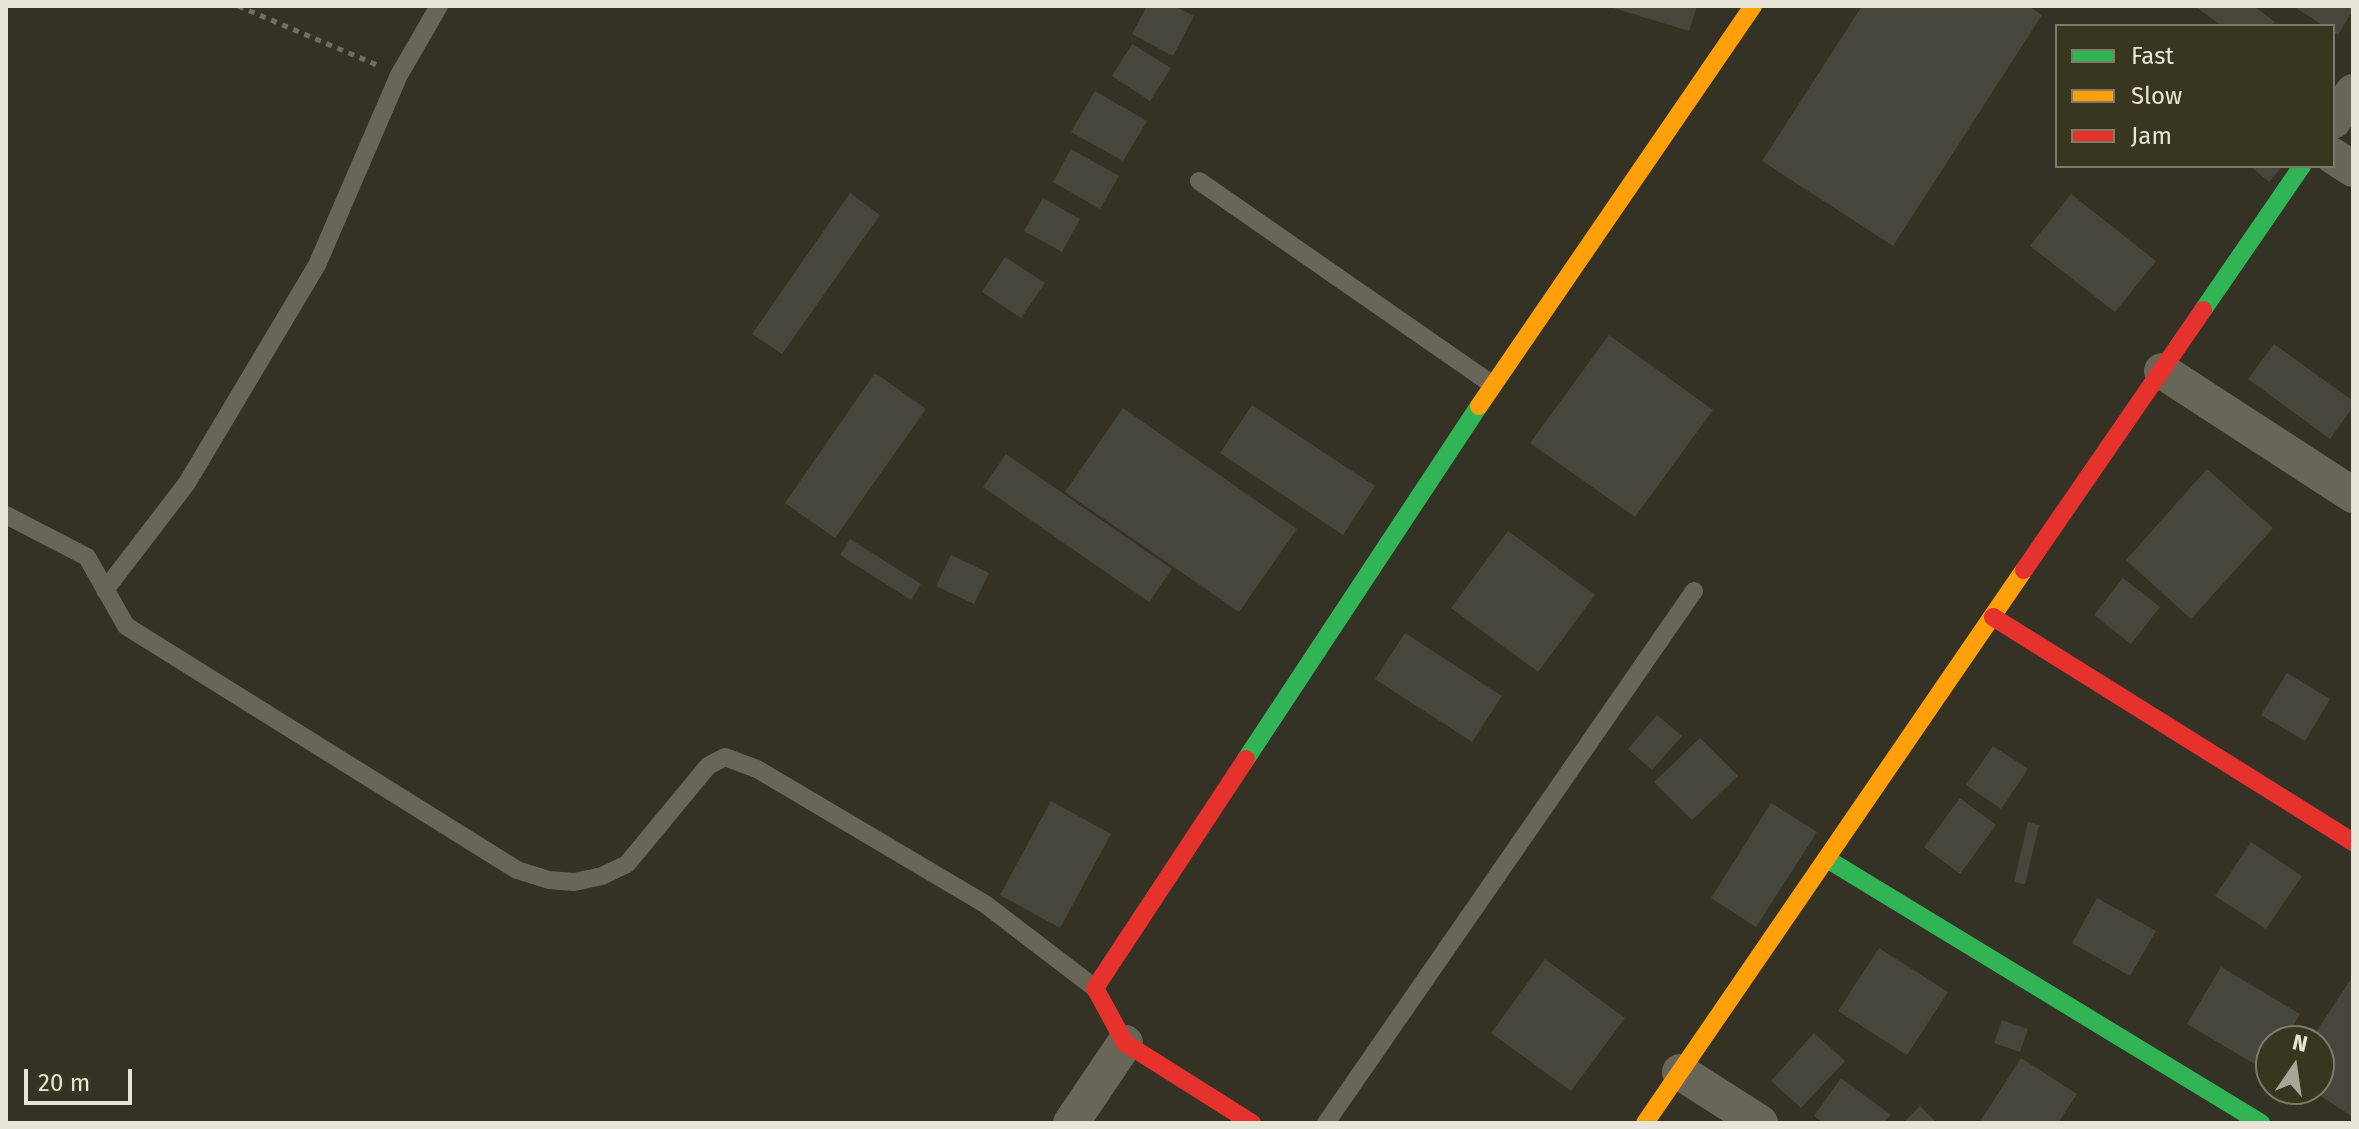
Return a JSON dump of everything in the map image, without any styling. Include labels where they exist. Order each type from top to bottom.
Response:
[{"type":"street","points":[[1252,1123],[1125,1043],[1095,988],[1493,385],[1753,6]]},
{"type":"street","points":[[2335,118],[2353,92]]},
{"type":"street","points":[[2335,157],[2353,169]]},
{"type":"street","points":[[1645,1123],[2301,168]]},
{"type":"street","points":[[2162,371],[2353,495]]},
{"type":"street","points":[[1993,617],[2353,842]]},
{"type":"street","points":[[1827,859],[2261,1123]]},
{"type":"street","points":[[1071,1123],[1125,1043]]},
{"type":"street","points":[[1680,1072],[1760,1123]]},
{"type":"lane","points":[[105,590],[187,483],[317,265],[399,75],[439,6]]},
{"type":"lane","points":[[1199,181],[1493,385]]},
{"type":"lane","points":[[6,515],[87,557],[126,626],[517,870],[549,880],[574,882],[602,876],[627,864],[708,766],[725,757],[757,769],[985,904],[1095,988]]},
{"type":"lane","points":[[1326,1123],[1694,591]]},
{"type":"path","points":[[238,6],[399,75]]},
{"type":"building","points":[[1147,6],[1174,6],[1194,16],[1173,56],[1132,34]]},
{"type":"building","points":[[1607,6],[1697,6],[1689,31]]},
{"type":"building","points":[[1862,6],[2028,6],[2042,15],[1893,246],[1762,161]]},
{"type":"building","points":[[2195,6],[2254,6],[2275,22],[2274,24],[2219,24]]},
{"type":"building","points":[[2293,6],[2353,6],[2338,35],[2335,33],[2335,24],[2321,24]]},
{"type":"building","points":[[1132,44],[1171,68],[1150,101],[1112,76]]},
{"type":"building","points":[[1095,91],[1147,121],[1123,161],[1071,132]]},
{"type":"building","points":[[1071,149],[1119,176],[1100,209],[1053,182]]},
{"type":"building","points":[[2252,168],[2281,168],[2269,182]]},
{"type":"building","points":[[850,193],[880,215],[782,354],[752,334]]},
{"type":"building","points":[[2071,194],[2156,261],[2115,312],[2030,246]]},
{"type":"building","points":[[1043,198],[1080,219],[1062,252],[1024,231]]},
{"type":"building","points":[[1005,257],[1045,283],[1021,318],[982,292]]},
{"type":"building","points":[[1609,335],[1713,410],[1635,517],[1530,443]]},
{"type":"building","points":[[2274,344],[2353,401],[2353,407],[2330,439],[2248,379]]},
{"type":"building","points":[[875,373],[926,409],[835,538],[785,503]]},
{"type":"building","points":[[1252,405],[1375,486],[1343,535],[1220,453]]},
{"type":"building","points":[[1123,408],[1297,529],[1239,612],[1065,492]]},
{"type":"building","points":[[1006,454],[1172,569],[1149,602],[983,487]]},
{"type":"building","points":[[2207,469],[2273,528],[2191,619],[2126,560]]},
{"type":"building","points":[[1508,531],[1595,595],[1538,672],[1451,608]]},
{"type":"building","points":[[850,539],[921,584],[911,600],[840,555]]},
{"type":"building","points":[[951,555],[989,573],[974,604],[936,586]]},
{"type":"building","points":[[2123,578],[2160,607],[2131,644],[2094,615]]},
{"type":"building","points":[[1405,633],[1502,696],[1472,742],[1375,679]]},
{"type":"building","points":[[2287,673],[2330,699],[2305,741],[2261,715]]},
{"type":"building","points":[[1657,715],[1682,736],[1652,770],[1628,749]]},
{"type":"building","points":[[1700,738],[1738,776],[1692,820],[1654,782]]},
{"type":"building","points":[[1993,746],[2028,769],[2001,809],[1966,785]]},
{"type":"building","points":[[1960,798],[1996,825],[1960,874],[1924,847]]},
{"type":"building","points":[[1051,801],[1111,834],[1060,928],[1000,895]]},
{"type":"building","points":[[1771,803],[1817,832],[1756,927],[1711,898]]},
{"type":"building","points":[[2028,822],[2039,825],[2025,884],[2014,882]]},
{"type":"building","points":[[2251,842],[2302,876],[2266,929],[2215,896]]},
{"type":"building","points":[[2097,898],[2156,931],[2130,976],[2072,943]]},
{"type":"building","points":[[1879,948],[1948,992],[1907,1055],[1838,1011]]},
{"type":"building","points":[[1545,959],[1625,1018],[1571,1091],[1491,1033]]},
{"type":"building","points":[[2221,967],[2300,1014],[2293,1025],[2255,1025],[2255,1064],[2187,1024]]},
{"type":"building","points":[[2353,976],[2353,1117],[2335,1105],[2335,1025],[2321,1025]]},
{"type":"building","points":[[2002,1020],[2028,1029],[2020,1052],[1994,1043]]},
{"type":"building","points":[[1814,1033],[1845,1061],[1801,1108],[1771,1081]]},
{"type":"building","points":[[2021,1058],[2077,1094],[2058,1123],[1979,1123]]},
{"type":"building","points":[[1841,1078],[1891,1115],[1884,1123],[1823,1123],[1814,1116]]},
{"type":"building","points":[[1920,1106],[1937,1123],[1903,1123]]},
{"type":"traffic: fast","points":[[2203,310],[2301,168]]},
{"type":"traffic: fast","points":[[1246,759],[1479,406]]},
{"type":"traffic: fast","points":[[1827,859],[2261,1123]]},
{"type":"traffic: slow","points":[[1479,406],[1753,6]]},
{"type":"traffic: slow","points":[[1645,1123],[2024,570]]},
{"type":"traffic: jam","points":[[2024,570],[2203,310]]},
{"type":"traffic: jam","points":[[1993,617],[2353,842]]},
{"type":"traffic: jam","points":[[1246,759],[1095,988],[1125,1043],[1252,1123]]}]
